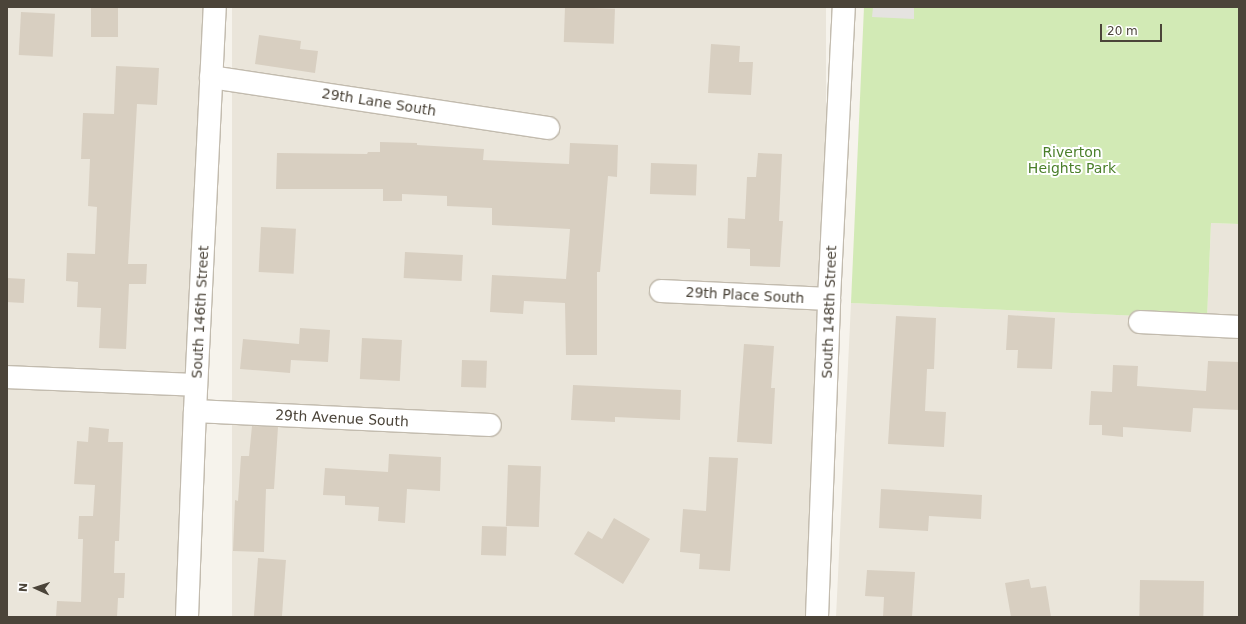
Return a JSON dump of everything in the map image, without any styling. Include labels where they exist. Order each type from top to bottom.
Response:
[{"type":"street","name":"South 146th Street","points":[[187,617],[196,384],[215,7]]},
{"type":"street","name":"South 148th Street","points":[[817,617],[829,299],[844,7]]},
{"type":"street","name":"29th Lane South","points":[[211,77],[548,128]]},
{"type":"street","name":"29th Place South","points":[[660,291],[829,299]]},
{"type":"street","points":[[1140,322],[1239,327]]},
{"type":"street","points":[[7,376],[196,384]]},
{"type":"street","name":"29th Avenue South","points":[[195,411],[490,425]]},
{"type":"shaded area","points":[[7,7],[205,7],[177,617],[7,617]]},
{"type":"shaded area","points":[[232,7],[826,7],[826,617],[232,617]]},
{"type":"shaded area","points":[[873,7],[914,7],[914,19],[872,17]]},
{"type":"shaded area","points":[[1211,223],[1239,224],[1239,617],[836,617],[851,303],[1207,319]]},
{"type":"green space","name":"Riverton Heights Park","points":[[864,7],[1239,7],[1239,224],[1211,223],[1207,319],[851,303]]},
{"type":"building","points":[[91,7],[118,7],[118,37],[91,37]]},
{"type":"building","points":[[565,7],[615,9],[614,44],[564,42]]},
{"type":"building","points":[[21,12],[55,14],[53,57],[19,55]]},
{"type":"building","points":[[259,35],[301,41],[300,49],[318,51],[315,73],[255,64]]},
{"type":"building","points":[[711,44],[740,46],[739,62],[753,62],[751,95],[708,93]]},
{"type":"building","points":[[116,66],[159,68],[157,105],[137,104],[128,264],[147,264],[146,284],[129,284],[126,349],[99,348],[101,308],[77,307],[78,282],[66,281],[67,253],[95,254],[97,207],[88,206],[90,159],[81,159],[83,113],[114,114]]},
{"type":"building","points":[[380,142],[417,143],[417,145],[484,149],[483,160],[569,164],[570,143],[618,145],[617,177],[608,176],[600,272],[597,272],[597,355],[566,355],[565,303],[524,301],[523,314],[490,312],[492,275],[566,279],[570,229],[492,225],[492,208],[447,206],[447,196],[402,194],[402,201],[383,201],[383,189],[276,189],[277,153],[367,154],[368,152],[380,152]]},
{"type":"building","points":[[758,153],[782,154],[779,221],[783,221],[780,267],[750,266],[750,249],[727,248],[728,218],[745,219],[747,177],[756,177]]},
{"type":"building","points":[[651,163],[697,165],[696,196],[650,194]]},
{"type":"building","points":[[261,227],[296,229],[294,274],[259,272]]},
{"type":"building","points":[[405,252],[463,255],[462,281],[404,278]]},
{"type":"building","points":[[7,278],[25,279],[24,303],[7,302]]},
{"type":"building","points":[[1008,315],[1055,318],[1052,369],[1017,368],[1018,350],[1006,350]]},
{"type":"building","points":[[896,316],[936,318],[934,369],[927,369],[925,411],[946,412],[944,447],[888,444]]},
{"type":"building","points":[[300,328],[330,330],[328,362],[291,360],[290,373],[240,369],[243,339],[299,344]]},
{"type":"building","points":[[362,338],[402,340],[400,381],[360,379]]},
{"type":"building","points":[[744,344],[774,346],[771,388],[775,388],[772,444],[737,442]]},
{"type":"building","points":[[462,360],[487,361],[486,388],[461,387]]},
{"type":"building","points":[[1208,361],[1239,362],[1239,410],[1193,408],[1191,432],[1123,427],[1123,437],[1102,435],[1102,425],[1089,425],[1091,391],[1112,392],[1113,365],[1138,366],[1137,386],[1206,391]]},
{"type":"building","points":[[573,385],[681,390],[680,420],[615,417],[615,422],[571,420]]},
{"type":"building","points":[[252,426],[278,427],[274,489],[266,489],[264,552],[233,551],[235,500],[238,501],[241,456],[249,456]]},
{"type":"building","points":[[89,427],[109,429],[108,442],[123,442],[119,541],[115,541],[114,573],[125,573],[124,598],[118,598],[117,617],[56,617],[57,601],[81,602],[83,539],[78,539],[79,516],[93,516],[95,485],[74,484],[77,441],[88,442]]},
{"type":"building","points":[[389,454],[441,457],[440,491],[407,489],[405,523],[378,521],[379,507],[345,505],[345,496],[323,495],[325,468],[388,472]]},
{"type":"building","points":[[709,457],[738,458],[730,571],[699,569],[700,554],[680,552],[683,509],[706,511]]},
{"type":"building","points":[[508,465],[541,466],[539,527],[506,526]]},
{"type":"building","points":[[881,489],[982,495],[981,519],[929,516],[928,531],[879,528]]},
{"type":"building","points":[[614,518],[650,539],[623,584],[574,554],[588,531],[602,539]]},
{"type":"building","points":[[482,526],[507,527],[506,556],[481,555]]},
{"type":"building","points":[[258,558],[286,560],[282,617],[254,617]]},
{"type":"building","points":[[867,570],[915,572],[912,617],[883,617],[884,597],[865,596]]},
{"type":"building","points":[[1029,579],[1031,588],[1046,586],[1051,617],[1011,617],[1005,583]]},
{"type":"building","points":[[1140,580],[1204,581],[1203,617],[1139,617]]}]
